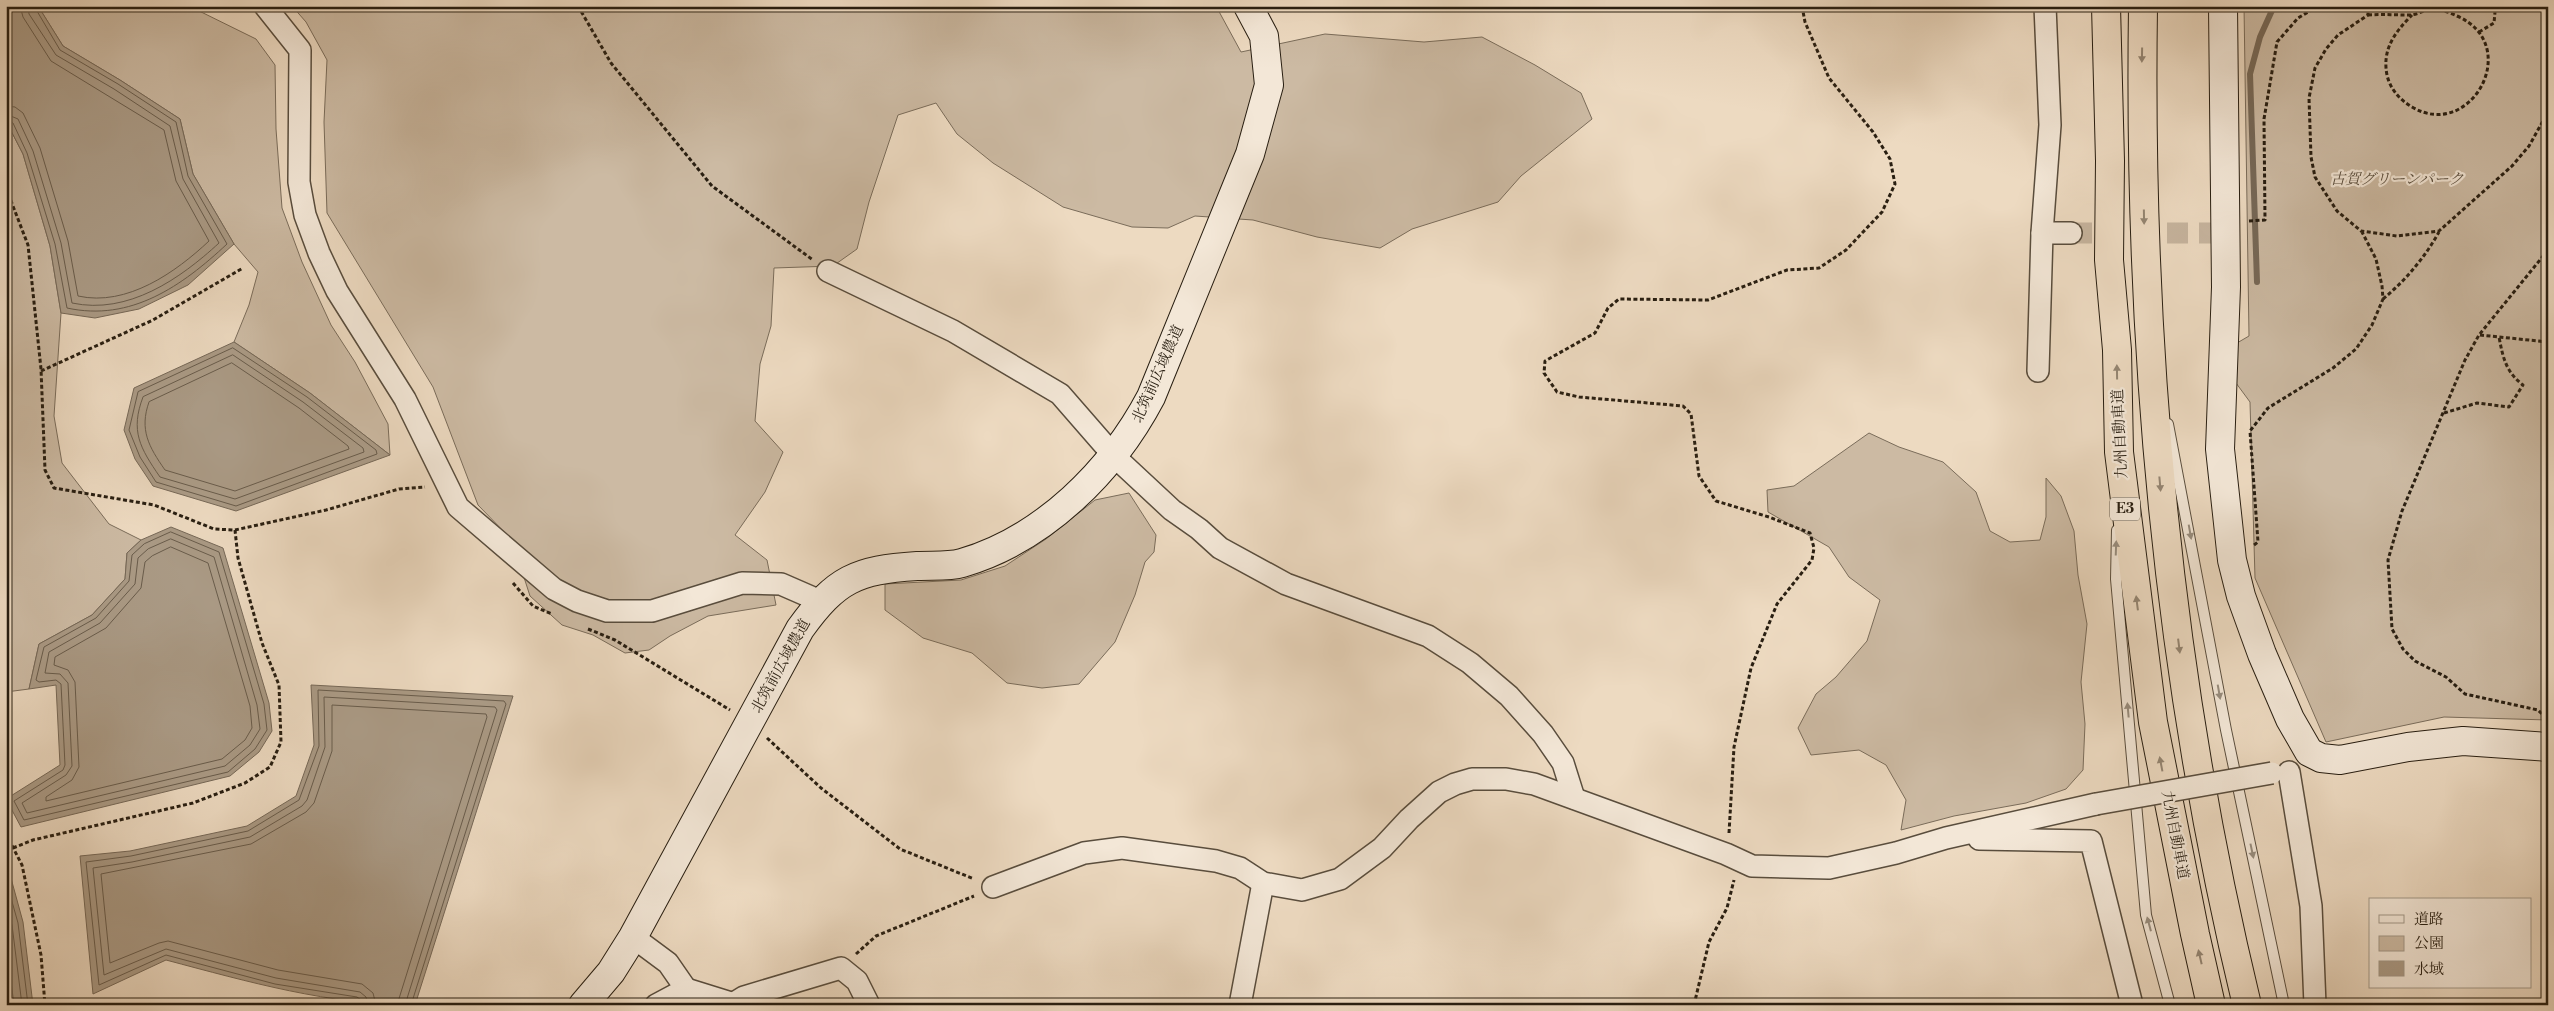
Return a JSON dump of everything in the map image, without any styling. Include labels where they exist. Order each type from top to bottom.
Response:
[{"type":"highway","name":"九州自動車道","points":[[2106,6],[2110,161],[2108,260],[2117,350],[2119,452],[2152,722],[2194,934],[2211,1005]]},
{"type":"highway","name":"E3","points":[[2143,6],[2142,98],[2148,330],[2162,507],[2184,686],[2224,909],[2247,1005]]},
{"type":"street","points":[[265,6],[300,50],[299,182],[305,215],[319,253],[337,291],[405,399],[458,507],[554,588],[577,601],[607,611],[652,611],[742,583],[780,584],[820,601]]},
{"type":"street","name":"北筑前広域農道","points":[[583,1005],[611,972],[634,937],[800,628],[820,601],[836,588],[865,572],[960,563],[990,553],[1034,529],[1073,498],[1114,456],[1134,430],[1151,397],[1250,154],[1269,85],[1264,36],[1248,6]]},
{"type":"street","points":[[2038,371],[2042,232],[2050,125],[2045,6]]},
{"type":"street","points":[[2223,6],[2226,287],[2220,449],[2232,560],[2251,629],[2290,718],[2309,752],[2321,758],[2340,760],[2463,741],[2548,747]]},
{"type":"street","points":[[2042,232],[2071,233]]},
{"type":"street","points":[[828,271],[953,331],[1060,394],[1114,456],[1172,510],[1199,529],[1220,548],[1286,584],[1428,636],[1470,663],[1509,696],[1543,734],[1563,763],[1574,798]]},
{"type":"street","points":[[993,887],[1084,853],[1122,848],[1216,861],[1240,868],[1263,883],[1302,890],[1340,879],[1382,848],[1409,819],[1439,792],[1455,784],[1472,779],[1506,779],[1534,784],[1733,857],[1752,866],[1829,868],[1896,853],[1946,838],[2096,804],[2281,772],[2309,752]]},
{"type":"street","points":[[2281,772],[2311,906],[2315,1005]]},
{"type":"street","points":[[1946,838],[2091,841],[2132,1005]]},
{"type":"street","points":[[1240,1005],[1263,883]]},
{"type":"street","points":[[634,937],[668,963],[686,989],[731,1004],[744,997],[841,968],[857,981],[868,1005]]},
{"type":"street","points":[[656,1005],[686,989]]},
{"type":"lane","points":[[2148,330],[2181,483],[2226,730],[2284,1005]]},
{"type":"lane","points":[[2119,452],[2116,579],[2146,915],[2170,1005]]},
{"type":"path","points":[[578,6],[611,63],[712,186],[828,271]]},
{"type":"path","points":[[1694,1005],[1709,942],[1727,908],[1733,857],[1734,747],[1751,668],[1777,604],[1812,560],[1814,548],[1810,533],[1804,529],[1716,501],[1699,476],[1691,414],[1683,406],[1579,398],[1557,392],[1544,373],[1545,361],[1595,333],[1608,308],[1619,300],[1708,300],[1787,270],[1819,268],[1846,250],[1882,212],[1895,184],[1890,159],[1873,132],[1829,78],[1805,22],[1802,6]]},
{"type":"path","points":[[2265,220],[2264,119],[2277,42],[2298,18],[2318,6]]},
{"type":"path","points":[[2368,6],[2368,15]]},
{"type":"path","points":[[2479,32],[2494,23],[2495,12],[2490,6]]},
{"type":"path","points":[[2436,9],[2466,20],[2479,32],[2486,46],[2489,60],[2487,75],[2482,88],[2473,100],[2461,108],[2447,113],[2432,114],[2418,111],[2405,103],[2395,92],[2388,79],[2385,65],[2387,50],[2392,37],[2412,16],[2423,10],[2436,9]]},
{"type":"path","points":[[2383,299],[2376,259],[2362,232],[2338,211],[2315,177],[2311,157],[2309,98],[2315,68],[2326,49],[2338,35],[2368,15],[2412,16]]},
{"type":"path","points":[[2232,560],[2258,542],[2250,431],[2268,408],[2333,368],[2356,349],[2372,325],[2383,299],[2399,286],[2429,249],[2439,231],[2512,166],[2529,146],[2548,112]]},
{"type":"path","points":[[6,188],[28,245],[41,372],[45,470],[54,488],[154,505],[214,529],[235,530],[326,510],[399,489],[428,487],[450,492]]},
{"type":"path","points":[[2362,232],[2397,236],[2439,231]]},
{"type":"path","points":[[2548,250],[2479,335],[2465,360],[2402,510],[2388,560],[2392,629],[2403,648],[2415,661],[2446,677],[2465,694],[2538,710],[2548,720]]},
{"type":"path","points":[[41,372],[153,320],[243,268]]},
{"type":"path","points":[[2479,335],[2548,342]]},
{"type":"path","points":[[2443,413],[2477,403],[2509,407],[2523,385],[2512,377],[2503,362],[2499,338]]},
{"type":"path","points":[[13,848],[33,840],[193,803],[245,783],[270,768],[281,742],[278,685],[262,643],[241,567],[235,530]]},
{"type":"path","points":[[748,725],[775,744],[822,788],[900,849],[993,887]]},
{"type":"path","points":[[6,834],[22,865],[41,955],[45,1005]]},
{"type":"path","points":[[841,968],[876,936],[993,887]]},
{"type":"green space","points":[[38,6],[189,6],[256,39],[275,65],[276,129],[282,208],[302,262],[331,325],[355,362],[388,424],[390,455],[310,393],[234,342],[249,305],[258,272],[234,244],[193,174],[180,119],[63,46]]},
{"type":"green space","points":[[292,6],[1216,6],[1241,52],[1325,34],[1424,42],[1482,37],[1535,65],[1581,93],[1592,119],[1521,176],[1498,202],[1412,229],[1380,248],[1317,237],[1253,220],[1195,216],[1168,228],[1132,227],[1063,207],[993,163],[957,134],[936,103],[898,115],[869,202],[857,249],[833,266],[774,268],[771,326],[760,364],[755,421],[783,452],[765,492],[735,535],[767,560],[776,605],[708,616],[670,636],[649,650],[625,653],[593,635],[562,625],[530,596],[512,540],[478,505],[433,387],[327,213],[324,122],[327,60],[306,22]]},
{"type":"green space","name":"古賀グリーンパーク","points":[[2244,6],[2548,6],[2548,720],[2444,717],[2326,742],[2255,578],[2250,402],[2236,383],[2237,343],[2249,336]]},
{"type":"green space","points":[[6,121],[23,154],[50,246],[61,313],[54,416],[62,463],[109,524],[141,540],[127,553],[125,579],[92,615],[39,644],[29,689],[6,692]]},
{"type":"green space","points":[[1869,433],[1899,447],[1943,462],[1976,492],[1990,531],[2010,542],[2040,540],[2046,517],[2046,478],[2061,496],[2074,531],[2078,575],[2087,624],[2081,682],[2085,724],[2083,770],[2066,789],[2026,803],[1954,816],[1901,830],[1906,800],[1886,765],[1859,750],[1811,755],[1798,728],[1816,694],[1836,677],[1867,641],[1880,600],[1849,577],[1829,547],[1768,512],[1767,490],[1794,486]]},
{"type":"green space","points":[[1129,493],[1156,535],[1154,552],[1145,562],[1135,595],[1115,642],[1079,684],[1042,688],[1007,683],[972,653],[923,638],[885,610],[885,584],[961,580],[1005,566],[1046,539],[1095,500]]},
{"type":"water","points":[[6,6],[38,6],[63,46],[180,119],[193,174],[234,244],[188,285],[139,309],[95,318],[61,313],[50,246],[23,154],[6,121]]},
{"type":"water","points":[[234,342],[310,393],[390,455],[236,511],[153,486],[135,459],[124,430],[134,388]]},
{"type":"water","points":[[171,527],[223,548],[269,703],[272,731],[259,752],[230,776],[21,827],[6,799],[60,765],[56,685],[29,689],[39,644],[92,615],[125,579],[127,553],[141,540]]},
{"type":"water","points":[[311,685],[513,696],[415,1005],[383,1004],[320,997],[259,984],[166,960],[93,994],[80,856],[130,851],[247,826],[296,796],[314,745]]},
{"type":"water","points":[[6,860],[23,922],[33,1005],[6,1005]]},
{"type":"waterway","points":[[2257,282],[2250,74],[2260,37],[2274,6]]},
{"type":"tunnel","points":[[2071,233],[2225,233]]}]
